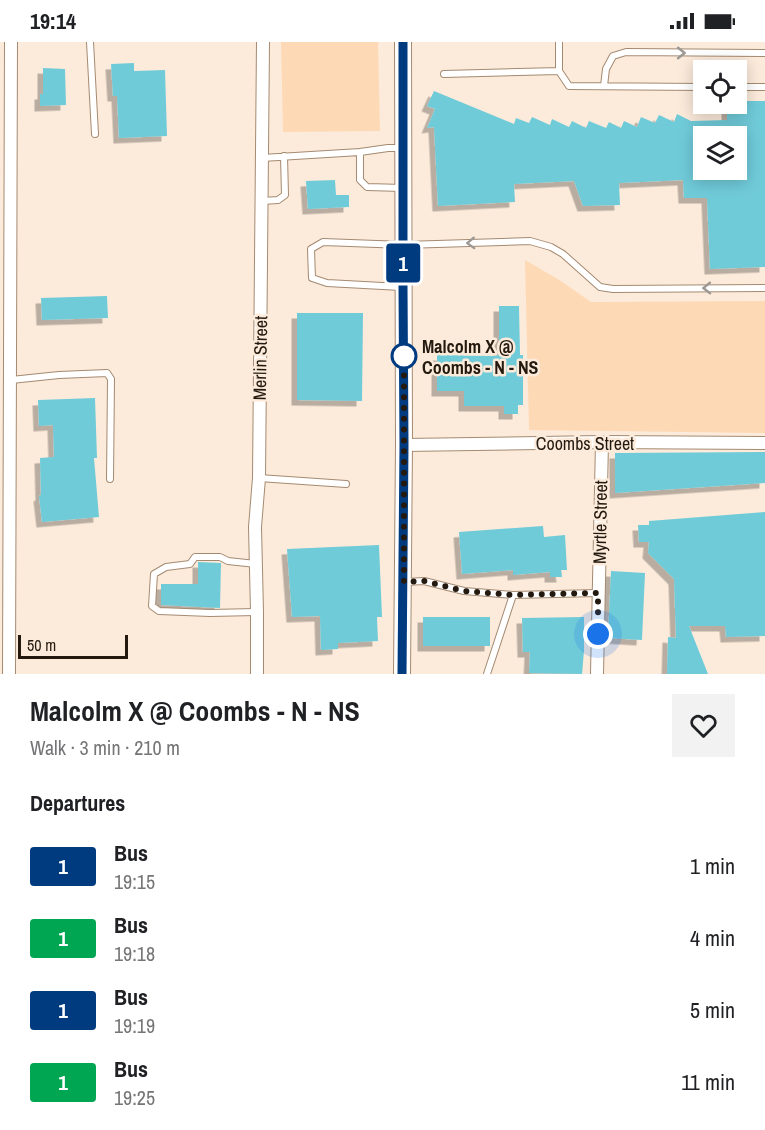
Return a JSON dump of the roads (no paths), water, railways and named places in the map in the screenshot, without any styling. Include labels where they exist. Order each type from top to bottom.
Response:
[{"type":"street","points":[[9,674],[7,388],[11,42]]},
{"type":"street","name":"Merlin Street","points":[[257,674],[255,527],[258,478],[263,42]]},
{"type":"street","points":[[402,674],[404,582],[403,42]]},
{"type":"street","name":"Coombs Street","points":[[404,445],[602,442],[765,443]]},
{"type":"street","name":"Myrtle Street","points":[[597,674],[602,442]]},
{"type":"lane","points":[[90,42],[95,134]]},
{"type":"lane","points":[[559,42],[559,71],[569,86],[693,87]]},
{"type":"lane","points":[[604,86],[606,69],[613,56],[626,52],[765,53]]},
{"type":"lane","points":[[444,74],[559,71]]},
{"type":"lane","points":[[747,87],[765,87]]},
{"type":"lane","points":[[262,158],[404,147]]},
{"type":"lane","points":[[360,152],[360,180],[367,186],[404,188]]},
{"type":"lane","points":[[261,201],[278,200],[285,195],[284,156]]},
{"type":"lane","points":[[403,287],[327,283],[312,278],[311,249],[323,242],[404,245],[530,241],[551,247],[563,254],[600,287],[614,290],[765,288]]},
{"type":"lane","points":[[7,388],[59,375],[109,375],[111,378],[110,479]]},
{"type":"lane","points":[[258,478],[346,484]]},
{"type":"lane","points":[[256,565],[228,561],[220,557],[195,557],[190,564],[166,567],[154,574],[152,606],[159,611],[257,612]]},
{"type":"lane","points":[[404,582],[424,581],[464,591],[513,595],[598,593]]},
{"type":"lane","points":[[487,674],[513,595]]},
{"type":"place","name":"Malcolm X @ Coombs - N - NS","points":[[404,356]]}]
